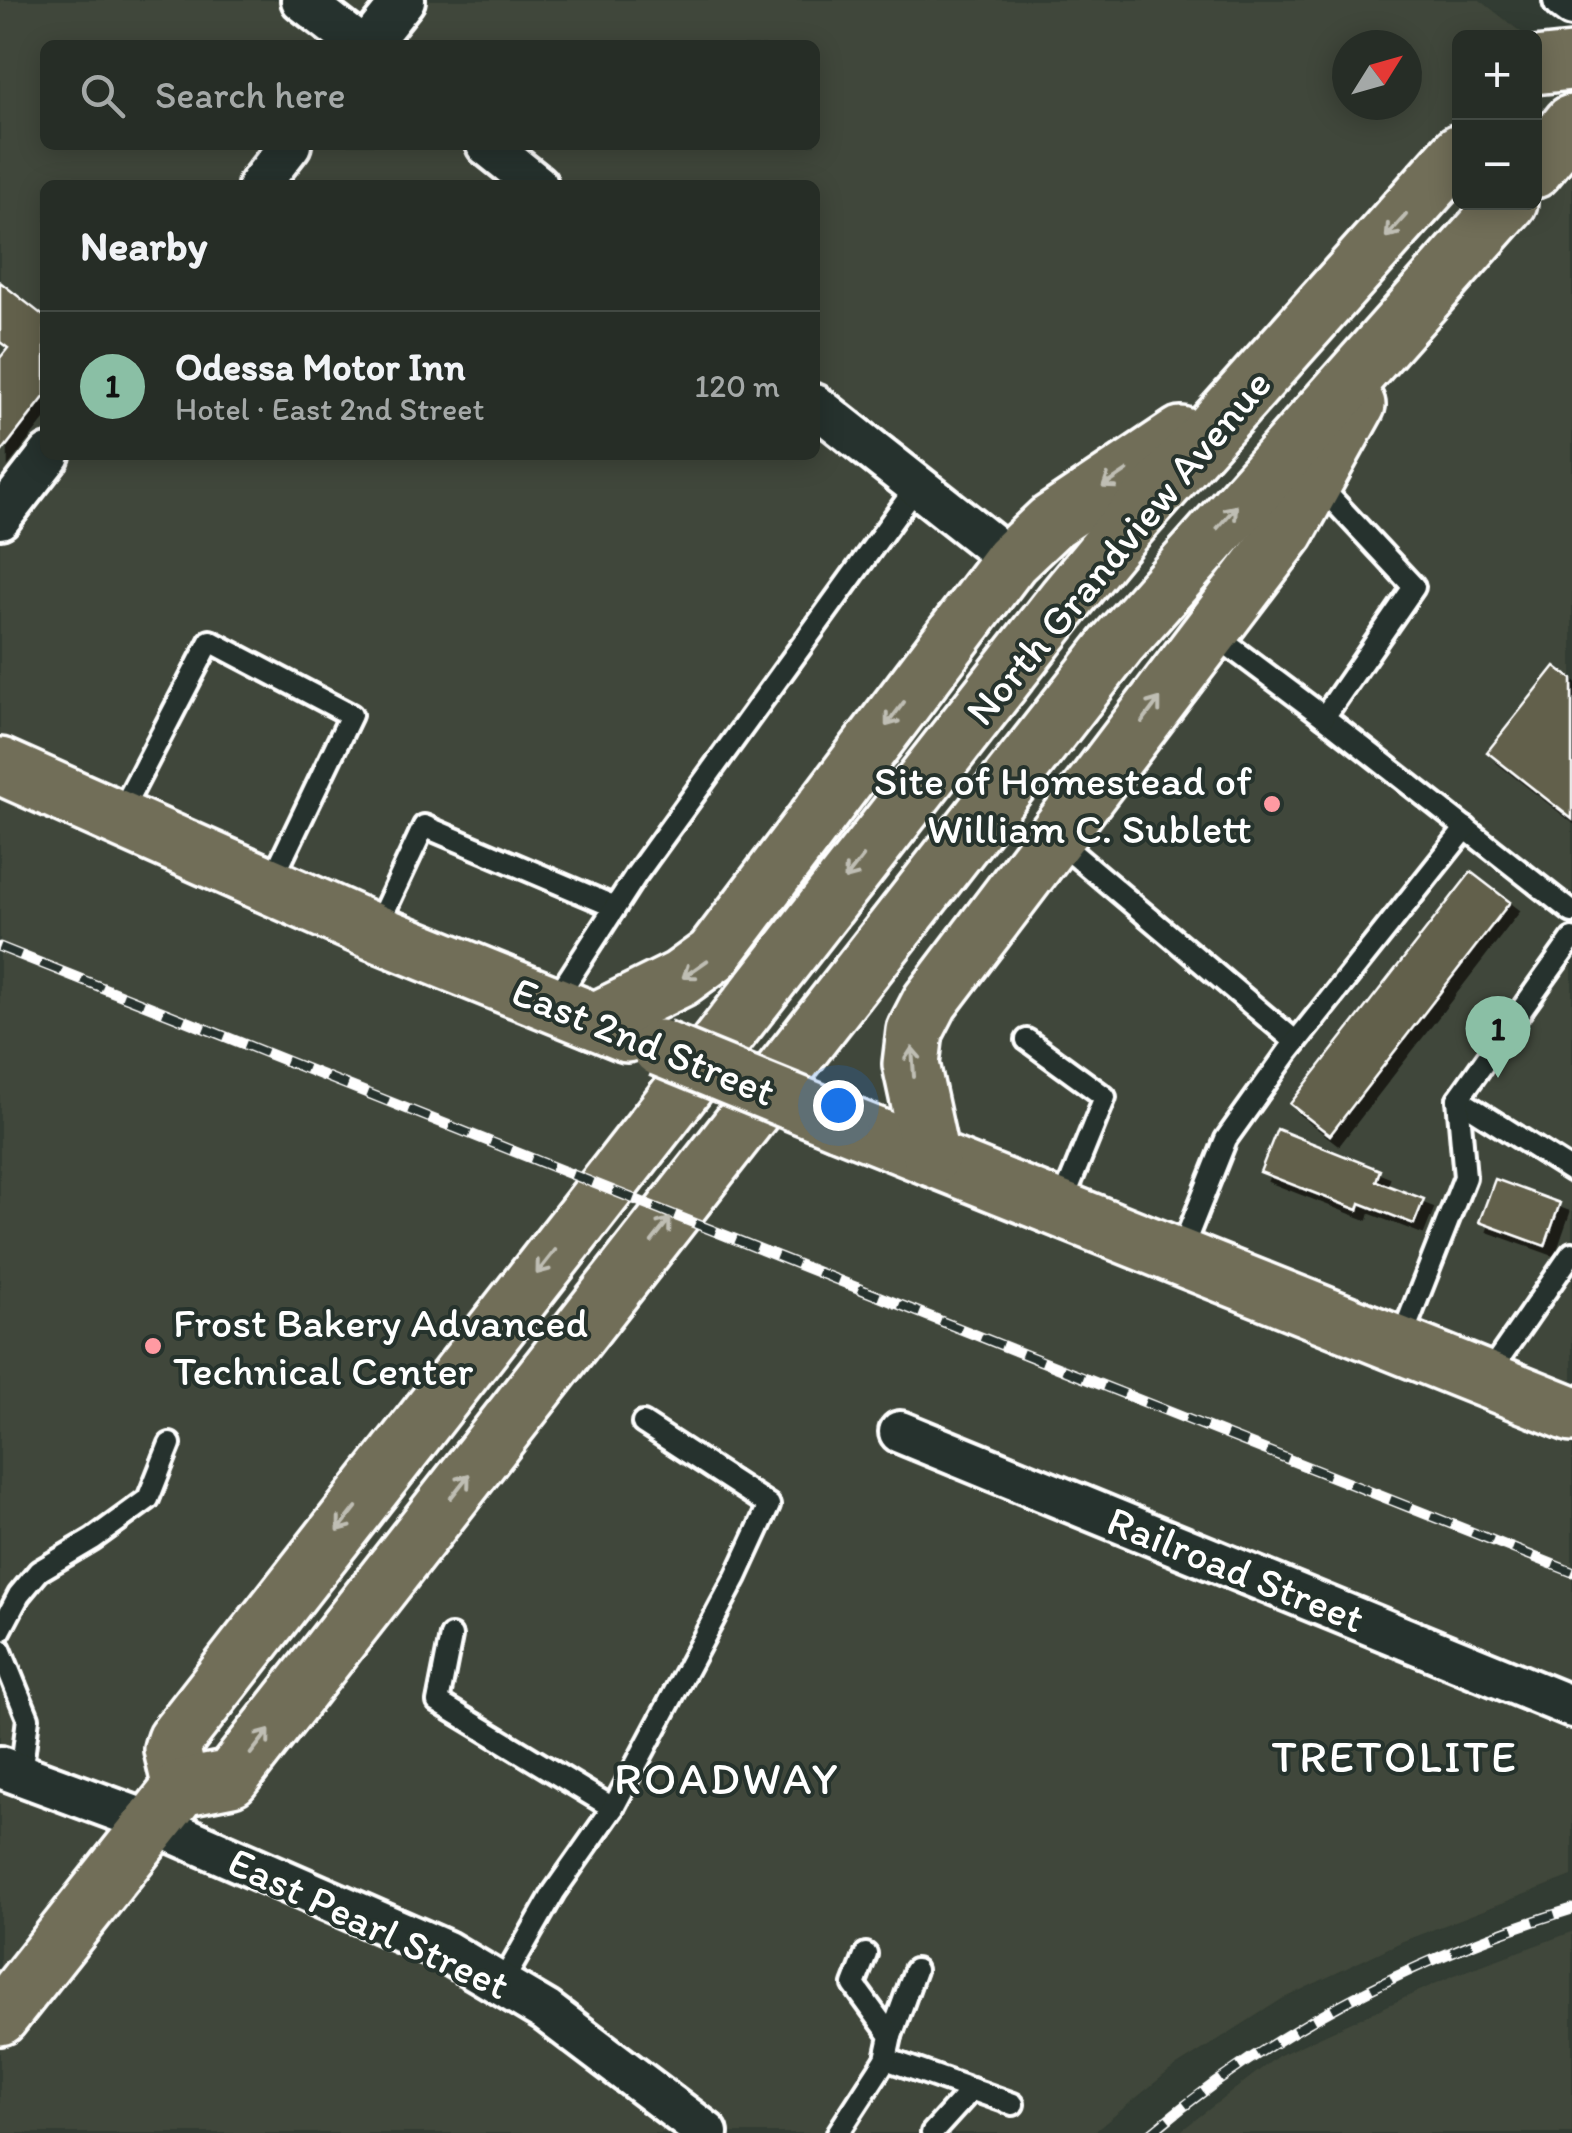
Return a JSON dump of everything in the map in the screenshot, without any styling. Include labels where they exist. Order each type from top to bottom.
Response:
[{"type":"main road","points":[[1542,65],[1572,62]]},
{"type":"main road","points":[[1542,160],[1572,122]]},
{"type":"main road","name":"North Grandview Avenue","points":[[1452,161],[1122,530],[714,1047],[174,1740],[166,1806],[231,1778],[1118,644],[1501,210]]},
{"type":"main road","points":[[932,1157],[911,1064],[915,1031],[930,1002],[1287,531],[1405,318]]},
{"type":"main road","points":[[574,1012],[680,980],[714,956],[1011,560],[1050,523],[1254,386]]},
{"type":"main road","name":"East 2nd Street","points":[[0,766],[374,932],[1572,1414]]},
{"type":"main road","points":[[0,2017],[166,1806]]},
{"type":"street","points":[[302,0],[354,40]]},
{"type":"street","points":[[372,40],[404,0]]},
{"type":"street","points":[[1564,0],[1572,6]]},
{"type":"street","points":[[263,180],[286,150]]},
{"type":"street","points":[[493,150],[531,180]]},
{"type":"street","points":[[820,409],[1011,560]]},
{"type":"street","points":[[0,518],[45,460]]},
{"type":"street","name":"Railroad Street","points":[[900,1432],[1572,1707]]},
{"type":"street","name":"East Pearl Street","points":[[10,1771],[166,1806],[502,1982],[578,2034],[707,2133]]},
{"type":"lane","points":[[1315,480],[1414,586],[1324,717]]},
{"type":"lane","points":[[574,1012],[616,907],[918,486]]},
{"type":"lane","points":[[1210,632],[1572,912]]},
{"type":"lane","points":[[117,820],[210,641],[351,715],[269,886]]},
{"type":"lane","points":[[374,932],[424,826],[616,907]]},
{"type":"lane","points":[[1179,1256],[1226,1139],[1296,1042],[1466,828]]},
{"type":"lane","points":[[1055,837],[1296,1042]]},
{"type":"lane","points":[[1399,1344],[1465,1177],[1458,1099],[1572,939]]},
{"type":"lane","points":[[1027,1040],[1105,1096],[1060,1208]]},
{"type":"lane","points":[[1458,1099],[1572,1171]]},
{"type":"lane","points":[[1485,1379],[1572,1253]]},
{"type":"lane","points":[[502,1982],[554,1892],[613,1808],[736,1577],[769,1505],[644,1424]]},
{"type":"lane","points":[[0,1631],[19,1595],[39,1571],[148,1498],[170,1444]]},
{"type":"lane","points":[[451,1636],[438,1702],[613,1808]]},
{"type":"lane","points":[[0,1649],[28,1718],[10,1771]]},
{"type":"lane","points":[[866,1954],[854,1985],[890,2036]]},
{"type":"lane","points":[[838,2133],[886,2059],[890,2036],[915,1970]]},
{"type":"lane","points":[[886,2059],[1013,2104]]},
{"type":"lane","points":[[932,2133],[972,2089]]},
{"type":"shaded area","points":[[0,0],[1480,0],[1518,30],[1452,30],[1452,210],[1542,210],[1542,49],[1572,74],[1572,1876],[1403,1941],[1282,1999],[1169,2071],[1093,2133],[0,2133]]},
{"type":"shaded area","points":[[1572,1932],[1572,2133],[1178,2133],[1278,2056],[1452,1976]]},
{"type":"building","points":[[0,282],[40,313],[40,402],[0,454],[0,358],[8,348],[0,342]]},
{"type":"building","points":[[1555,666],[1572,679],[1572,819],[1487,752]]},
{"type":"building","points":[[1471,872],[1510,902],[1330,1135],[1290,1104]]},
{"type":"building","points":[[1277,1129],[1380,1170],[1376,1181],[1424,1199],[1414,1224],[1360,1203],[1358,1210],[1260,1172]]},
{"type":"building","points":[[1495,1179],[1560,1203],[1545,1246],[1479,1222]]},
{"type":"railway","points":[[0,947],[1572,1572]]},
{"type":"railway","points":[[1151,2133],[1247,2061],[1350,2000],[1459,1949],[1572,1909]]},
{"type":"place","name":"Site of Homestead of William C. Sublett","points":[[1272,804]]},
{"type":"place","name":"Odessa Motor Inn","points":[[1498,1078]]},
{"type":"place","name":"Frost Bakery Advanced Technical Center","points":[[153,1346]]},
{"type":"district","name":"TRETOLITE","points":[[1395,1756]]},
{"type":"district","name":"ROADWAY","points":[[727,1778]]}]
